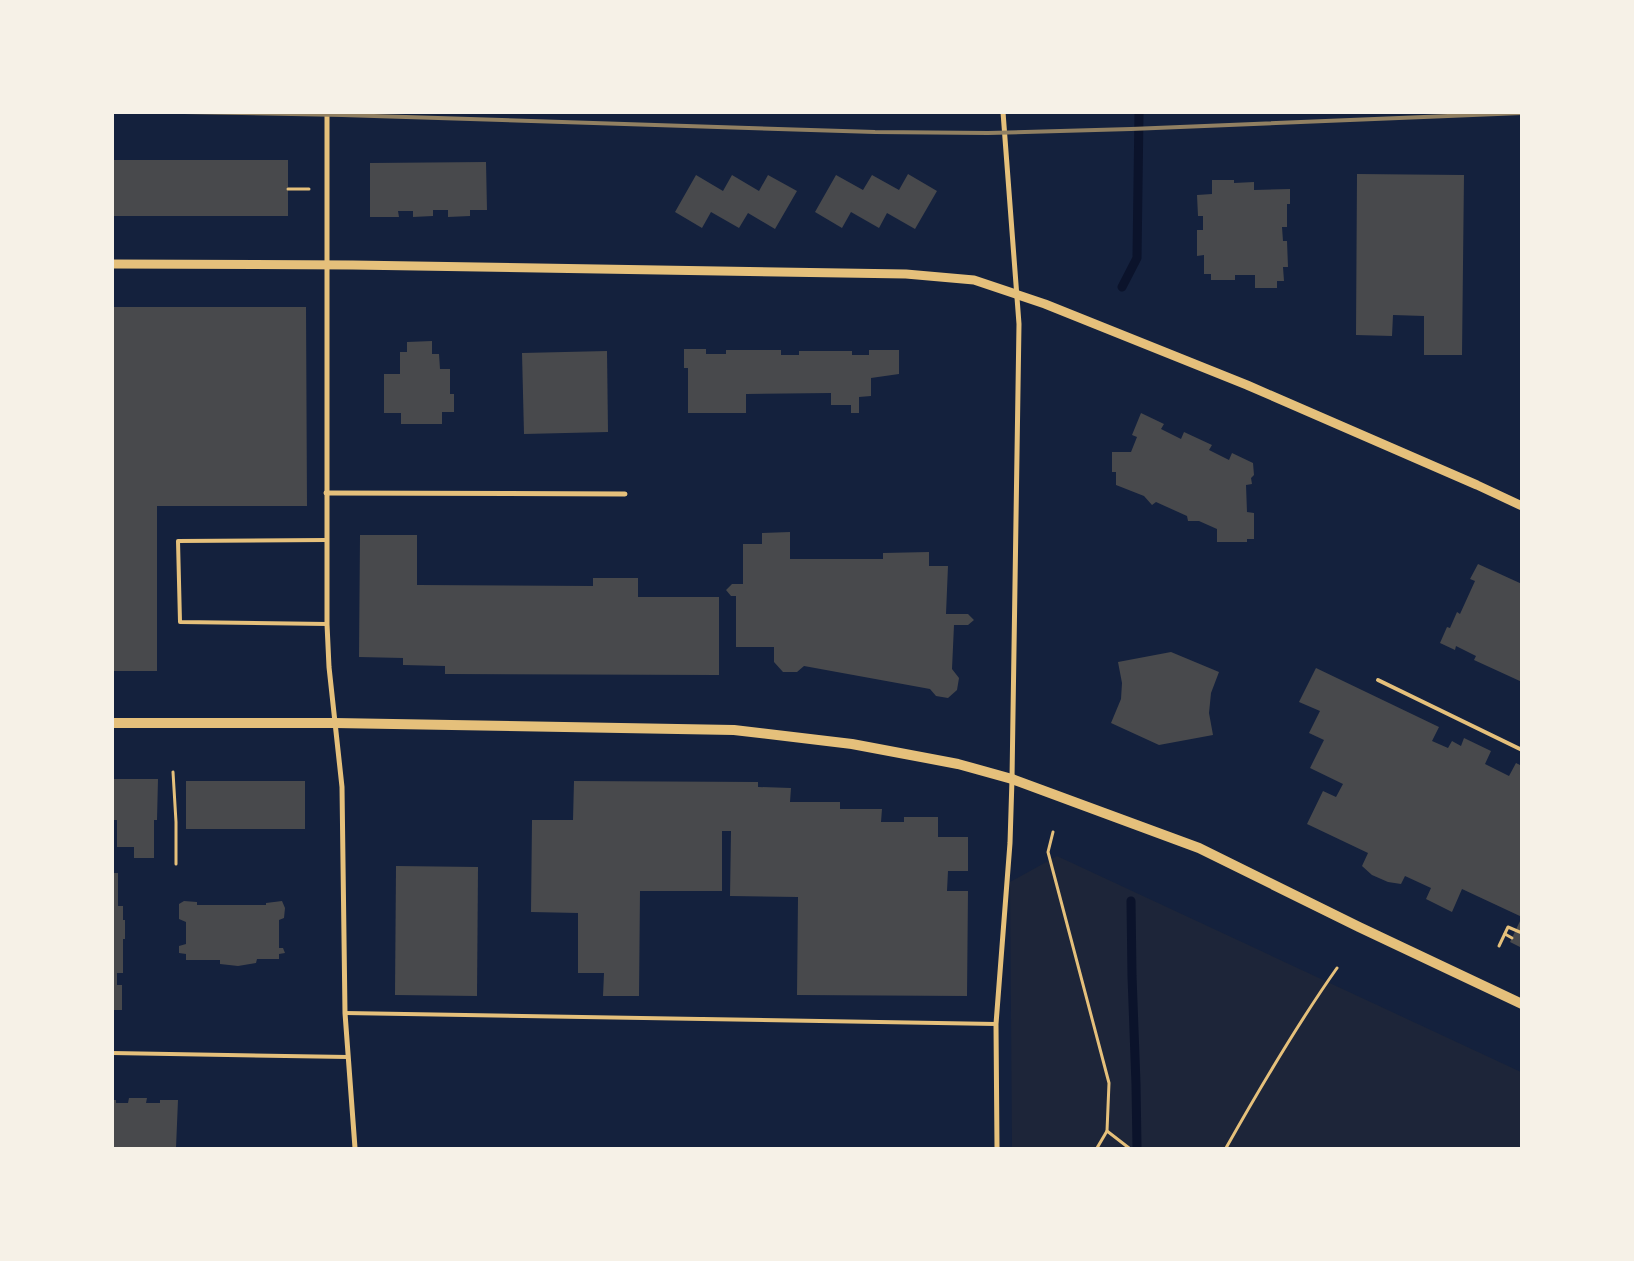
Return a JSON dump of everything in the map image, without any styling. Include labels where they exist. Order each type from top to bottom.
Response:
[{"type":"main road","points":[[112,723],[335,723],[734,730],[852,744],[975,767],[1199,848],[1359,927],[1522,1004]]},
{"type":"street","points":[[327,112],[327,624],[329,668],[342,786],[345,1013],[355,1148]]},
{"type":"street","points":[[997,1148],[996,1024],[1010,843],[1012,779],[1019,324],[1003,112]]},
{"type":"street","points":[[112,264],[327,265],[906,274],[974,280],[1045,304],[1247,385],[1460,477],[1522,506]]},
{"type":"street","points":[[326,493],[625,494]]},
{"type":"lane","points":[[326,540],[178,541],[180,622],[327,624]]},
{"type":"lane","points":[[1378,680],[1522,750]]},
{"type":"lane","points":[[345,1013],[996,1024]]},
{"type":"lane","points":[[112,1053],[348,1057]]},
{"type":"path","points":[[173,772],[176,864]]},
{"type":"path","points":[[1053,832],[1048,852],[1109,1082],[1107,1131],[1097,1148]]},
{"type":"path","points":[[1499,946],[1508,927],[1522,933]]},
{"type":"path","points":[[1505,934],[1512,938]]},
{"type":"path","points":[[1226,1148],[1307,1010],[1337,968]]},
{"type":"path","points":[[1107,1131],[1129,1148]]},
{"type":"shaded area","points":[[1057,856],[1521,1072],[1521,1148],[1012,1148],[1010,882]]},
{"type":"building","points":[[113,160],[288,160],[288,216],[113,216]]},
{"type":"building","points":[[486,162],[487,210],[470,210],[470,216],[448,217],[448,210],[433,210],[433,216],[413,217],[413,211],[398,211],[399,217],[370,217],[370,163]]},
{"type":"building","points":[[908,174],[937,191],[915,229],[887,213],[879,228],[851,212],[842,228],[815,212],[836,175],[863,190],[872,175],[899,190]]},
{"type":"building","points":[[1357,174],[1464,175],[1462,355],[1424,355],[1424,316],[1393,315],[1392,336],[1356,335]]},
{"type":"building","points":[[696,175],[723,191],[732,175],[759,191],[768,175],[797,191],[775,229],[748,213],[739,228],[711,212],[702,228],[675,212]]},
{"type":"building","points":[[1212,180],[1234,180],[1234,183],[1254,182],[1254,190],[1290,189],[1290,204],[1287,204],[1287,227],[1282,227],[1283,241],[1287,241],[1288,267],[1283,267],[1284,281],[1277,281],[1277,288],[1255,288],[1255,275],[1235,275],[1235,280],[1211,280],[1211,274],[1204,274],[1204,255],[1197,256],[1197,230],[1203,230],[1203,216],[1198,216],[1197,195],[1212,194]]},
{"type":"building","points":[[112,307],[306,307],[307,506],[157,506],[157,671],[112,671]]},
{"type":"building","points":[[432,341],[432,354],[439,354],[440,369],[450,369],[450,394],[454,394],[454,412],[442,412],[442,424],[401,424],[401,413],[384,413],[384,374],[400,374],[400,352],[407,352],[407,342]]},
{"type":"building","points":[[684,349],[706,349],[706,354],[726,354],[726,350],[781,350],[781,355],[799,355],[799,351],[852,351],[852,355],[869,355],[869,350],[899,350],[899,374],[871,378],[871,396],[859,397],[859,413],[851,413],[851,405],[831,405],[831,393],[746,394],[746,413],[688,413],[688,368],[684,368]]},
{"type":"building","points":[[607,351],[608,432],[524,434],[522,353]]},
{"type":"building","points":[[1141,413],[1164,424],[1161,429],[1181,439],[1184,432],[1212,445],[1209,450],[1229,460],[1232,453],[1253,463],[1254,475],[1251,478],[1252,484],[1246,485],[1247,512],[1254,513],[1254,539],[1247,539],[1247,542],[1217,542],[1217,529],[1199,521],[1188,521],[1187,516],[1156,502],[1152,505],[1144,496],[1116,485],[1116,472],[1112,472],[1112,452],[1131,452],[1137,437],[1132,435]]},
{"type":"building","points":[[790,532],[790,559],[883,559],[883,553],[929,552],[929,566],[948,566],[946,614],[968,614],[974,620],[968,625],[954,625],[952,669],[959,678],[957,690],[948,698],[936,696],[930,689],[804,666],[797,672],[783,672],[774,662],[774,647],[736,647],[736,596],[731,596],[726,590],[732,584],[743,584],[743,544],[762,544],[762,533]]},
{"type":"building","points":[[360,535],[417,535],[417,585],[593,586],[593,578],[638,578],[638,597],[719,597],[719,675],[445,674],[445,666],[403,665],[403,658],[359,657]]},
{"type":"building","points":[[1478,564],[1522,584],[1522,682],[1474,660],[1476,656],[1456,646],[1455,650],[1440,643],[1447,627],[1450,628],[1457,612],[1460,614],[1475,581],[1470,579]]},
{"type":"building","points":[[1171,652],[1219,672],[1211,693],[1209,713],[1213,735],[1159,745],[1111,723],[1121,699],[1122,683],[1118,662]]},
{"type":"building","points":[[1316,668],[1439,727],[1432,741],[1448,748],[1452,741],[1461,746],[1464,738],[1491,751],[1485,764],[1509,776],[1516,763],[1522,766],[1522,917],[1462,889],[1452,912],[1426,899],[1431,888],[1405,876],[1401,884],[1388,882],[1372,875],[1362,866],[1368,853],[1307,824],[1323,791],[1336,797],[1343,784],[1310,768],[1324,740],[1309,733],[1320,711],[1299,702]]},
{"type":"building","points":[[113,779],[158,779],[157,820],[154,820],[154,858],[134,858],[134,847],[117,847],[117,820],[113,820]]},
{"type":"building","points":[[186,781],[305,781],[305,829],[186,829]]},
{"type":"building","points":[[574,781],[758,782],[758,787],[791,788],[790,802],[840,802],[840,809],[882,809],[881,822],[904,822],[904,817],[938,817],[938,837],[968,837],[968,871],[948,871],[947,891],[968,891],[967,996],[797,995],[798,897],[730,896],[731,831],[722,831],[722,891],[640,891],[639,996],[603,996],[604,973],[578,973],[578,913],[531,912],[532,820],[573,820]]},
{"type":"building","points":[[396,866],[478,867],[477,996],[395,995]]},
{"type":"building","points":[[112,873],[118,873],[118,906],[123,906],[123,920],[125,920],[123,973],[117,973],[117,985],[122,985],[122,1010],[112,1010]]},
{"type":"building","points":[[184,901],[197,902],[197,905],[266,905],[266,903],[282,901],[285,908],[284,918],[279,920],[279,948],[283,948],[285,953],[279,954],[279,959],[257,959],[256,963],[238,966],[220,964],[220,960],[186,960],[186,954],[179,953],[179,946],[186,944],[186,922],[179,919],[179,904]]},
{"type":"building","points":[[1522,917],[1522,948],[1510,942]]},
{"type":"building","points":[[129,1098],[147,1098],[146,1103],[160,1103],[160,1100],[178,1100],[176,1148],[112,1148],[112,1100],[116,1100],[116,1103],[128,1103]]},
{"type":"waterway","points":[[1122,287],[1137,258],[1139,112]]},
{"type":"waterway","points":[[1131,901],[1137,1148]]},
{"type":"railway","points":[[184,112],[342,115],[875,132],[988,133],[1522,113]]}]
